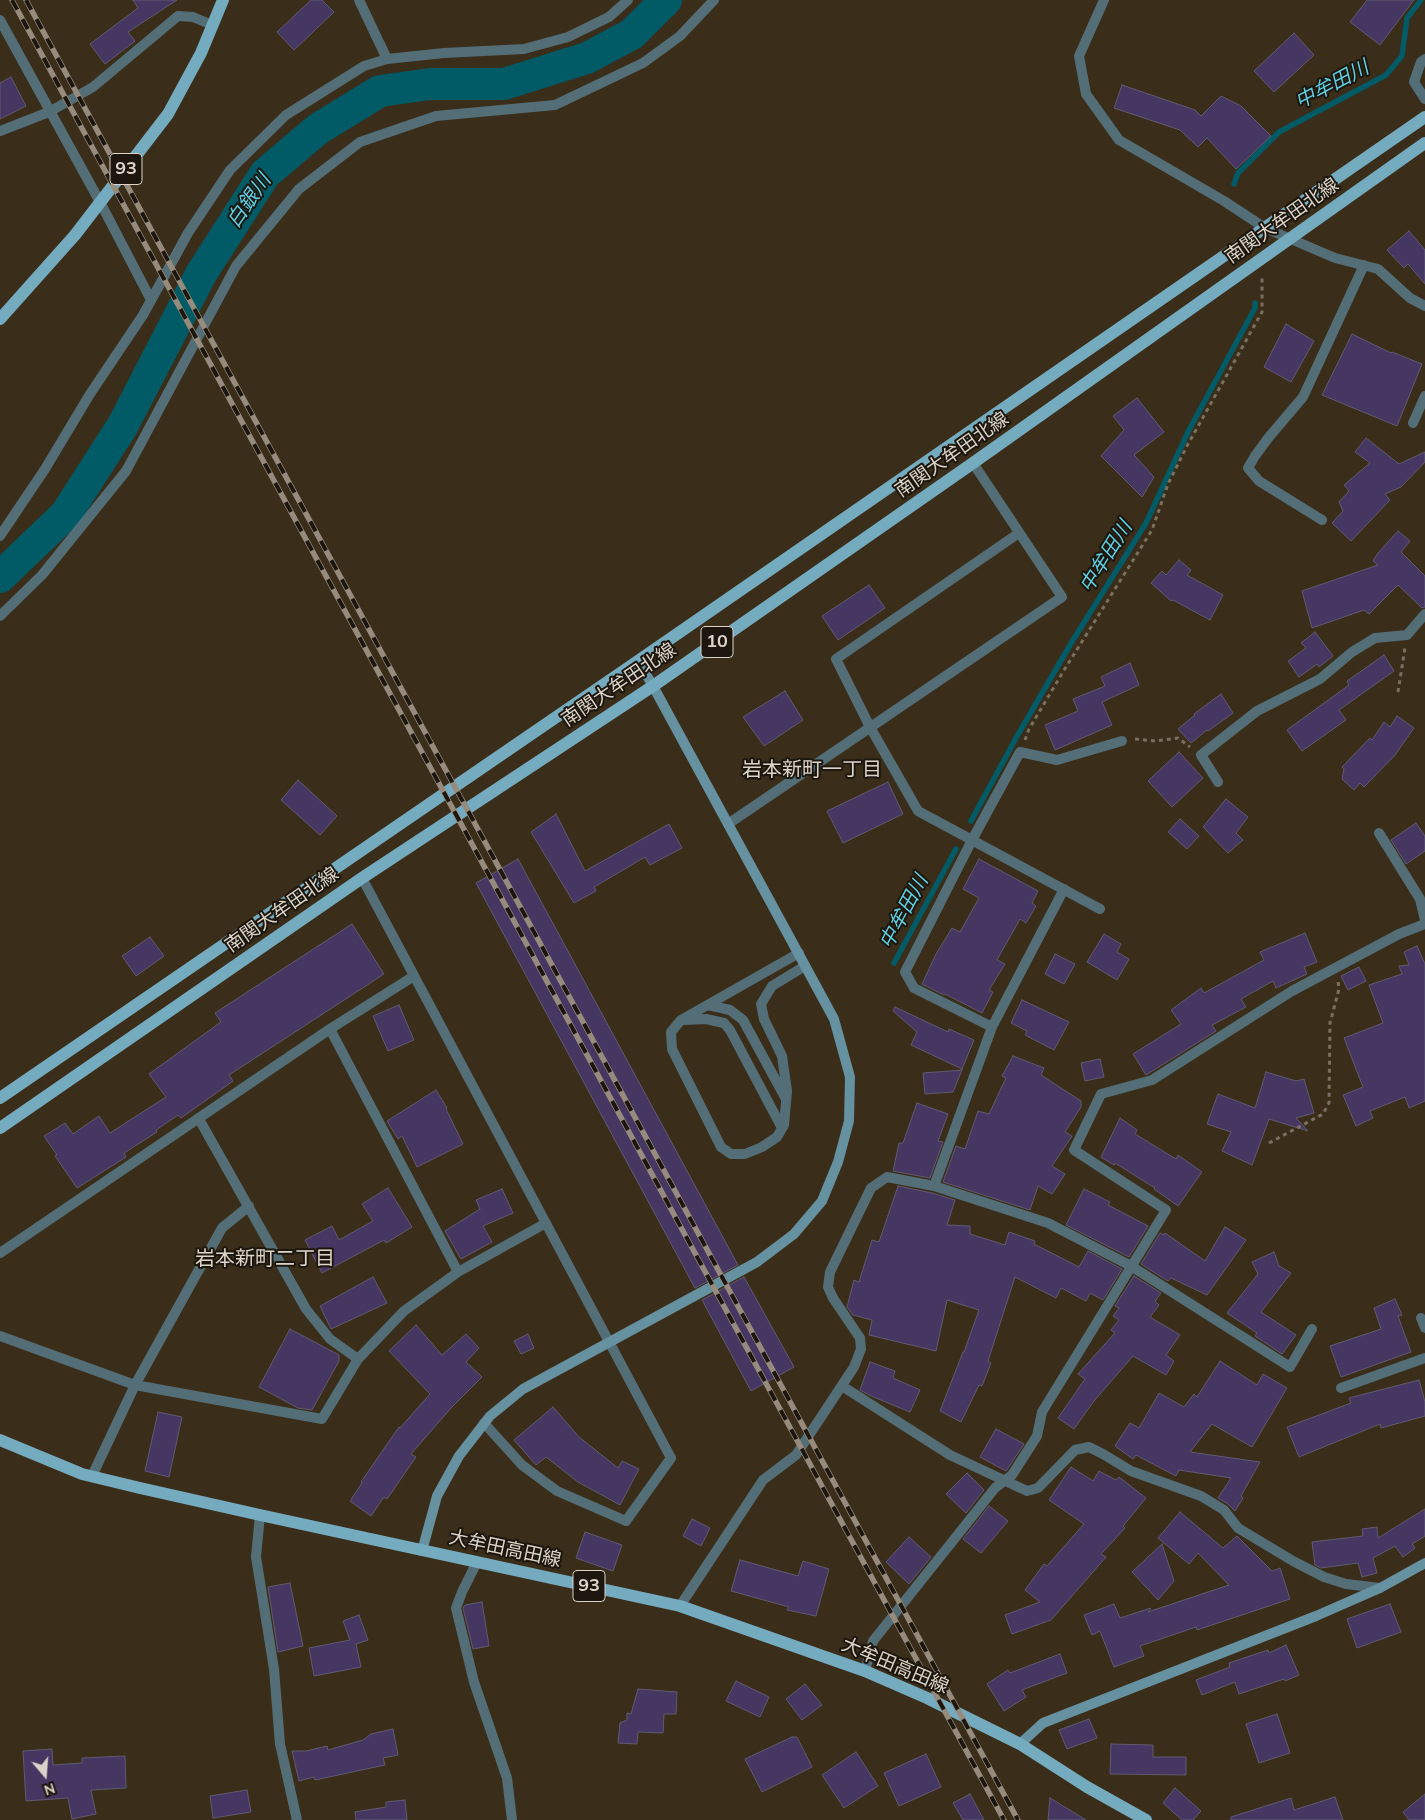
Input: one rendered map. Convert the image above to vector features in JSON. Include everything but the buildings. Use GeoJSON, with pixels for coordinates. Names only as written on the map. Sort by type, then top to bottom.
{"type":"FeatureCollection","features":[{"type":"Feature","properties":{"kind":"main road","name":"93"},"geometry":{"type":"LineString","coordinates":[[0,319],[75,235],[168,114],[201,52],[224,0]]}},
{"type":"Feature","properties":{"kind":"main road","name":"南関大牟田北線"},"geometry":{"type":"LineString","coordinates":[[0,1098],[638,662],[1425,117]]}},
{"type":"Feature","properties":{"kind":"main road","name":"南関大牟田北線"},"geometry":{"type":"LineString","coordinates":[[0,1128],[362,878],[653,686],[973,463],[1425,143]]}},
{"type":"Feature","properties":{"kind":"main road","name":"大牟田高田線"},"geometry":{"type":"LineString","coordinates":[[0,1440],[92,1476],[422,1551],[680,1606],[865,1672],[927,1698],[1020,1744],[1087,1787],[1146,1820]]}},
{"type":"Feature","properties":{"kind":"street"},"geometry":{"type":"LineString","coordinates":[[360,0],[387,59]]}},
{"type":"Feature","properties":{"kind":"street"},"geometry":{"type":"LineString","coordinates":[[0,536],[45,470],[90,394],[151,300],[188,234],[230,170],[286,115],[364,66],[387,59],[444,53],[524,49],[568,37],[609,17],[628,0]]}},
{"type":"Feature","properties":{"kind":"street"},"geometry":{"type":"LineString","coordinates":[[0,616],[42,575],[126,471],[236,266],[299,189],[360,142],[436,116],[555,105],[643,64],[680,36],[714,0]]}},
{"type":"Feature","properties":{"kind":"street"},"geometry":{"type":"LineString","coordinates":[[1104,0],[1079,56],[1086,94],[1104,122],[1119,140],[1265,228],[1335,258],[1378,269],[1410,298],[1425,306]]}},
{"type":"Feature","properties":{"kind":"street"},"geometry":{"type":"LineString","coordinates":[[0,131],[49,112],[93,86],[178,16],[193,17],[212,25]]}},
{"type":"Feature","properties":{"kind":"street"},"geometry":{"type":"LineString","coordinates":[[0,20],[100,202],[151,300]]}},
{"type":"Feature","properties":{"kind":"street"},"geometry":{"type":"LineString","coordinates":[[1425,59],[1421,62],[1414,82],[1425,99]]}},
{"type":"Feature","properties":{"kind":"street"},"geometry":{"type":"LineString","coordinates":[[1322,520],[1259,481],[1248,468],[1269,437],[1303,398],[1364,265]]}},
{"type":"Feature","properties":{"kind":"street"},"geometry":{"type":"LineString","coordinates":[[1413,424],[1425,396]]}},
{"type":"Feature","properties":{"kind":"street"},"geometry":{"type":"LineString","coordinates":[[728,824],[1062,597],[973,463]]}},
{"type":"Feature","properties":{"kind":"street"},"geometry":{"type":"LineString","coordinates":[[1019,533],[836,659],[870,727],[918,811],[1100,909]]}},
{"type":"Feature","properties":{"kind":"street"},"geometry":{"type":"LineString","coordinates":[[1218,782],[1201,755],[1257,711],[1320,679],[1352,652],[1375,638],[1407,635],[1425,614]]}},
{"type":"Feature","properties":{"kind":"street"},"geometry":{"type":"LineString","coordinates":[[422,1551],[437,1496],[459,1456],[490,1416],[523,1389],[757,1262],[794,1234],[822,1201],[838,1162],[849,1121],[850,1077],[834,1019],[653,686],[638,662]]}},
{"type":"Feature","properties":{"kind":"street"},"geometry":{"type":"LineString","coordinates":[[992,1027],[914,988],[905,972],[972,840],[1020,752],[1057,760],[1122,740]]}},
{"type":"Feature","properties":{"kind":"street"},"geometry":{"type":"LineString","coordinates":[[1379,833],[1420,899],[1425,920]]}},
{"type":"Feature","properties":{"kind":"street"},"geometry":{"type":"LineString","coordinates":[[362,878],[671,1458],[626,1522],[556,1491],[522,1465],[484,1424]]}},
{"type":"Feature","properties":{"kind":"street"},"geometry":{"type":"LineString","coordinates":[[934,1186],[992,1027],[1064,889]]}},
{"type":"Feature","properties":{"kind":"street"},"geometry":{"type":"LineString","coordinates":[[865,1672],[873,1641],[995,1488],[1012,1475],[1037,1436],[1042,1412],[1166,1210],[1074,1150],[1101,1094],[1152,1080],[1292,991],[1399,934],[1425,924]]}},
{"type":"Feature","properties":{"kind":"street"},"geometry":{"type":"LineString","coordinates":[[799,953],[681,1020],[671,1032],[672,1049],[721,1147],[731,1154],[745,1154],[762,1147],[777,1137],[784,1125],[787,1091],[782,1056],[764,1019],[760,1004],[772,986],[806,966]]}},
{"type":"Feature","properties":{"kind":"street"},"geometry":{"type":"LineString","coordinates":[[0,1253],[330,1029],[414,976]]}},
{"type":"Feature","properties":{"kind":"street"},"geometry":{"type":"LineString","coordinates":[[708,1005],[730,1010],[743,1020],[786,1099]]}},
{"type":"Feature","properties":{"kind":"street"},"geometry":{"type":"LineString","coordinates":[[681,1020],[706,1019],[724,1023],[730,1030],[782,1128]]}},
{"type":"Feature","properties":{"kind":"street"},"geometry":{"type":"LineString","coordinates":[[330,1029],[458,1272]]}},
{"type":"Feature","properties":{"kind":"street"},"geometry":{"type":"LineString","coordinates":[[199,1119],[306,1310],[330,1339],[358,1360]]}},
{"type":"Feature","properties":{"kind":"street"},"geometry":{"type":"LineString","coordinates":[[680,1606],[763,1480],[796,1455],[854,1367],[860,1348],[860,1338],[828,1287],[830,1272],[871,1188],[887,1177],[934,1186],[1048,1223],[1131,1266],[1290,1367],[1312,1329]]}},
{"type":"Feature","properties":{"kind":"street"},"geometry":{"type":"LineString","coordinates":[[92,1476],[135,1385],[222,1228],[249,1206]]}},
{"type":"Feature","properties":{"kind":"street"},"geometry":{"type":"LineString","coordinates":[[0,1336],[135,1385],[322,1419],[358,1360],[404,1311],[458,1272],[546,1223]]}},
{"type":"Feature","properties":{"kind":"street"},"geometry":{"type":"LineString","coordinates":[[1421,1318],[1425,1328]]}},
{"type":"Feature","properties":{"kind":"street"},"geometry":{"type":"LineString","coordinates":[[1341,1388],[1425,1358]]}},
{"type":"Feature","properties":{"kind":"street"},"geometry":{"type":"LineString","coordinates":[[842,1386],[950,1454],[1027,1491],[1038,1488],[1075,1450],[1089,1447],[1130,1471],[1201,1496],[1224,1510],[1238,1528],[1324,1577],[1346,1584],[1380,1588]]}},
{"type":"Feature","properties":{"kind":"street"},"geometry":{"type":"LineString","coordinates":[[260,1515],[256,1557],[274,1669],[280,1744],[297,1820]]}},
{"type":"Feature","properties":{"kind":"street"},"geometry":{"type":"LineString","coordinates":[[477,1562],[456,1608],[474,1682],[507,1778],[512,1820]]}},
{"type":"Feature","properties":{"kind":"street"},"geometry":{"type":"LineString","coordinates":[[1020,1744],[1043,1723],[1212,1658],[1380,1588],[1425,1563]]}},
{"type":"Feature","properties":{"kind":"path"},"geometry":{"type":"LineString","coordinates":[[1020,752],[1034,721],[1152,530],[1168,484],[1187,446],[1262,312],[1262,258]]}},
{"type":"Feature","properties":{"kind":"path"},"geometry":{"type":"LineString","coordinates":[[1398,692],[1407,635]]}},
{"type":"Feature","properties":{"kind":"path"},"geometry":{"type":"LineString","coordinates":[[1122,740],[1137,738],[1156,741],[1178,738],[1201,755]]}},
{"type":"Feature","properties":{"kind":"path"},"geometry":{"type":"LineString","coordinates":[[1269,1143],[1323,1114],[1329,1103],[1330,1023],[1339,989],[1336,968]]}},
{"type":"Feature","properties":{"kind":"waterway","name":"白銀川"},"geometry":{"type":"LineString","coordinates":[[0,577],[66,514],[123,425],[201,274],[265,174],[318,129],[380,91],[430,84],[504,84],[587,58],[632,34],[666,0]]}},
{"type":"Feature","properties":{"kind":"waterway","name":"中牟田川"},"geometry":{"type":"LineString","coordinates":[[1234,184],[1238,173],[1279,132],[1386,75],[1402,56],[1407,18],[1421,0]]}},
{"type":"Feature","properties":{"kind":"waterway","name":"中牟田川"},"geometry":{"type":"LineString","coordinates":[[971,821],[1070,645],[1146,523],[1189,430],[1255,308],[1255,303]]}},
{"type":"Feature","properties":{"kind":"waterway","name":"中牟田川"},"geometry":{"type":"LineString","coordinates":[[894,963],[956,849]]}},
{"type":"Feature","properties":{"kind":"railway"},"geometry":{"type":"LineString","coordinates":[[12,0],[1004,1820]]}},
{"type":"Feature","properties":{"kind":"railway"},"geometry":{"type":"LineString","coordinates":[[26,0],[1018,1820]]}},
{"type":"Feature","properties":{"kind":"district","name":"岩本新町一丁目"},"geometry":{"type":"Point","coordinates":[812,770]}},
{"type":"Feature","properties":{"kind":"district","name":"岩本新町二丁目"},"geometry":{"type":"Point","coordinates":[265,1259]}}]}
